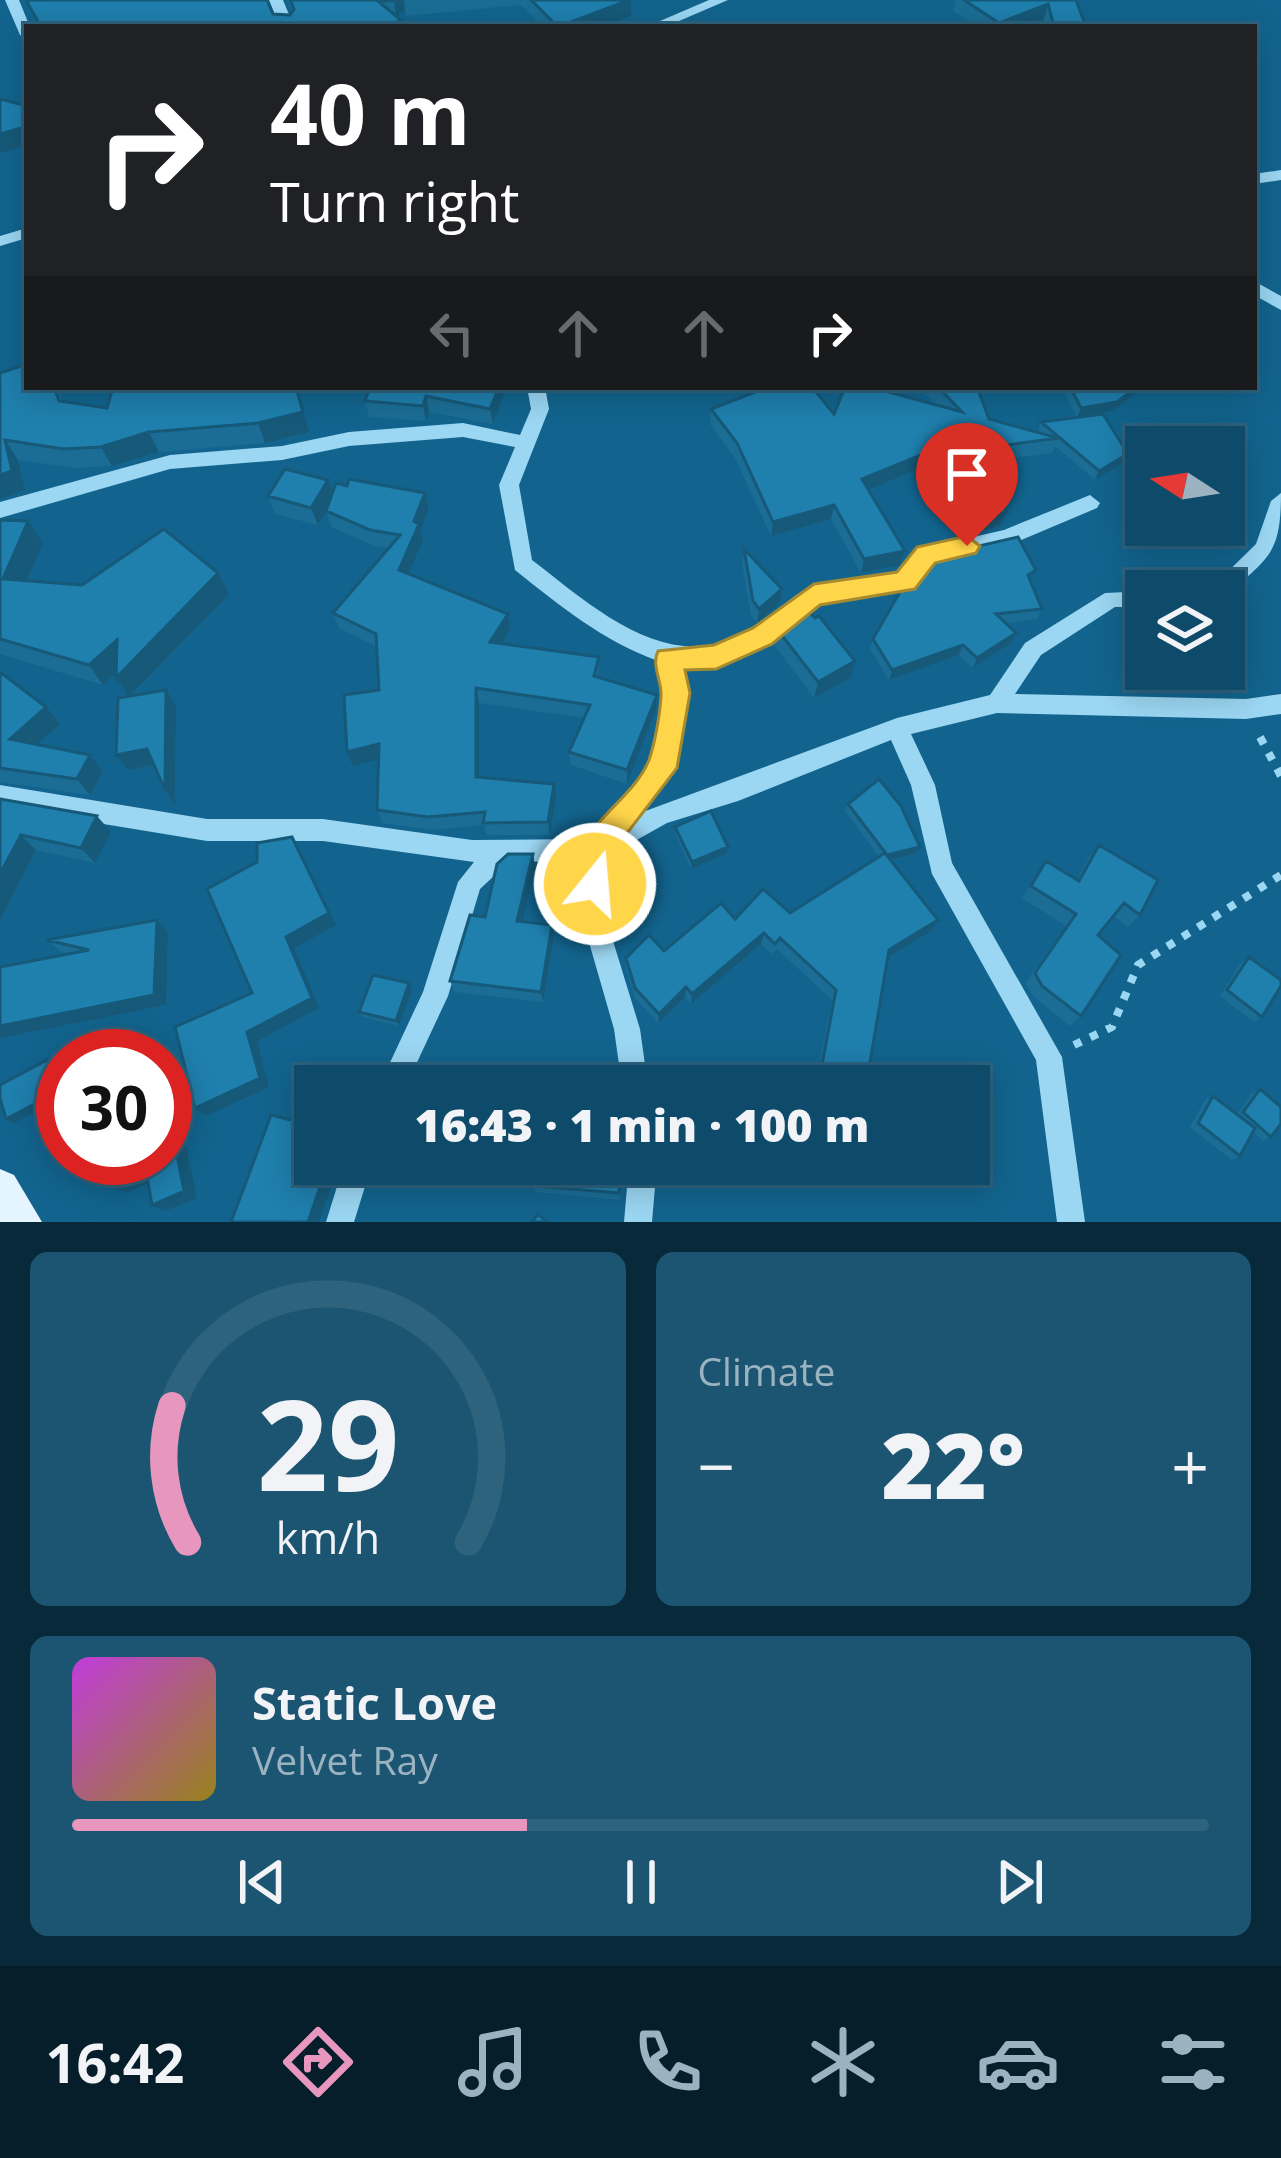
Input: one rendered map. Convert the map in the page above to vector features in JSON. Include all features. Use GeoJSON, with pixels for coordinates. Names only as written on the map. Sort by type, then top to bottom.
{"type":"FeatureCollection","features":[{"type":"Feature","properties":{"kind":"main road"},"geometry":{"type":"LineString","coordinates":[[0,1190],[22,1222]]}},
{"type":"Feature","properties":{"kind":"street"},"geometry":{"type":"LineString","coordinates":[[12,0],[24,28]]}},
{"type":"Feature","properties":{"kind":"street"},"geometry":{"type":"LineString","coordinates":[[660,24],[721,0]]}},
{"type":"Feature","properties":{"kind":"street"},"geometry":{"type":"LineString","coordinates":[[537,390],[540,409],[509,484],[522,564],[607,627],[668,659],[716,657],[763,636],[814,595],[905,581],[927,555],[1007,537],[1090,503]]}},
{"type":"Feature","properties":{"kind":"street"},"geometry":{"type":"LineString","coordinates":[[0,510],[170,462],[282,453],[349,439],[463,430],[528,443]]}},
{"type":"Feature","properties":{"kind":"street"},"geometry":{"type":"LineString","coordinates":[[1241,570],[1265,548],[1281,501]]}},
{"type":"Feature","properties":{"kind":"street"},"geometry":{"type":"LineString","coordinates":[[997,703],[1033,649],[1112,599],[1125,599]]}},
{"type":"Feature","properties":{"kind":"street"},"geometry":{"type":"LineString","coordinates":[[632,1065],[627,1029],[594,918],[596,850],[662,768],[676,693],[668,659]]}},
{"type":"Feature","properties":{"kind":"street"},"geometry":{"type":"LineString","coordinates":[[0,796],[207,830],[323,830],[504,851],[596,850],[661,814],[738,790],[897,728],[997,703],[1246,709],[1281,704]]}},
{"type":"Feature","properties":{"kind":"street"},"geometry":{"type":"LineString","coordinates":[[897,728],[923,785],[941,866],[1048,1057],[1071,1222]]}},
{"type":"Feature","properties":{"kind":"street"},"geometry":{"type":"LineString","coordinates":[[402,1065],[435,995],[470,883],[504,851]]}},
{"type":"Feature","properties":{"kind":"street"},"geometry":{"type":"LineString","coordinates":[[340,1222],[351,1185]]}},
{"type":"Feature","properties":{"kind":"street"},"geometry":{"type":"LineString","coordinates":[[638,1222],[642,1185]]}},
{"type":"Feature","properties":{"kind":"path"},"geometry":{"type":"LineString","coordinates":[[1246,709],[1281,776]]}},
{"type":"Feature","properties":{"kind":"path"},"geometry":{"type":"LineString","coordinates":[[1048,1057],[1112,1027],[1138,964],[1230,911],[1281,875]]}},
{"type":"Feature","properties":{"kind":"building"},"geometry":{"type":"Polygon","coordinates":[[[26,0],[267,0],[273,14],[290,15],[294,9],[290,0],[394,0],[379,2],[401,20],[392,24],[39,24],[26,0]]]}},
{"type":"Feature","properties":{"kind":"building"},"geometry":{"type":"Polygon","coordinates":[[[531,0],[629,0],[566,24],[555,24],[531,0]]]}},
{"type":"Feature","properties":{"kind":"building"},"geometry":{"type":"Polygon","coordinates":[[[964,0],[1076,0],[1085,24],[1053,24],[1048,4],[999,23],[964,0]]]}},
{"type":"Feature","properties":{"kind":"building"},"geometry":{"type":"Polygon","coordinates":[[[0,99],[24,105],[24,136],[21,128],[0,134],[0,99]]]}},
{"type":"Feature","properties":{"kind":"building"},"geometry":{"type":"Polygon","coordinates":[[[24,365],[24,390],[55,390],[59,401],[107,408],[112,390],[297,390],[303,412],[258,423],[149,432],[101,447],[64,449],[5,440],[12,471],[0,475],[0,373],[24,365]]]}},
{"type":"Feature","properties":{"kind":"building"},"geometry":{"type":"Polygon","coordinates":[[[369,390],[498,390],[490,409],[426,396],[423,406],[365,401],[369,390]]]}},
{"type":"Feature","properties":{"kind":"building"},"geometry":{"type":"Polygon","coordinates":[[[814,390],[834,414],[844,390],[881,390],[962,412],[941,390],[978,390],[989,419],[1058,438],[999,446],[1001,450],[997,446],[972,449],[1007,512],[968,520],[939,459],[924,462],[921,455],[862,479],[905,551],[864,559],[834,505],[773,522],[737,443],[711,409],[758,391],[814,390]]]}},
{"type":"Feature","properties":{"kind":"building"},"geometry":{"type":"Polygon","coordinates":[[[1072,390],[1133,390],[1117,402],[1081,408],[1072,390]]]}},
{"type":"Feature","properties":{"kind":"building"},"geometry":{"type":"Polygon","coordinates":[[[1103,414],[1125,456],[1099,471],[1041,422],[1103,414]]]}},
{"type":"Feature","properties":{"kind":"building"},"geometry":{"type":"Polygon","coordinates":[[[285,469],[328,480],[311,508],[268,496],[285,469]]]}},
{"type":"Feature","properties":{"kind":"building"},"geometry":{"type":"Polygon","coordinates":[[[349,479],[425,493],[414,521],[419,524],[399,570],[508,614],[490,642],[599,657],[594,676],[657,695],[627,770],[569,752],[590,705],[476,688],[476,777],[554,784],[548,822],[483,823],[485,812],[428,817],[377,810],[379,744],[347,752],[344,695],[379,690],[376,634],[333,613],[400,535],[370,530],[326,511],[336,483],[347,486],[349,479]]]}},
{"type":"Feature","properties":{"kind":"building"},"geometry":{"type":"Polygon","coordinates":[[[0,520],[28,521],[3,579],[82,585],[164,529],[218,573],[116,678],[117,640],[89,665],[0,639],[0,520]]]}},
{"type":"Feature","properties":{"kind":"building"},"geometry":{"type":"Polygon","coordinates":[[[1018,537],[1036,570],[1028,575],[1042,609],[996,614],[1016,633],[977,658],[963,645],[892,670],[873,639],[905,583],[919,579],[939,555],[1018,537]]]}},
{"type":"Feature","properties":{"kind":"building"},"geometry":{"type":"Polygon","coordinates":[[[744,549],[782,589],[759,609],[753,601],[744,549]]]}},
{"type":"Feature","properties":{"kind":"building"},"geometry":{"type":"Polygon","coordinates":[[[804,607],[815,618],[819,616],[855,661],[818,682],[777,629],[804,607]]]}},
{"type":"Feature","properties":{"kind":"building"},"geometry":{"type":"Polygon","coordinates":[[[0,672],[46,707],[10,739],[90,755],[77,779],[0,768],[0,672]]]}},
{"type":"Feature","properties":{"kind":"building"},"geometry":{"type":"Polygon","coordinates":[[[166,690],[165,790],[147,749],[116,755],[118,698],[166,690]]]}},
{"type":"Feature","properties":{"kind":"building"},"geometry":{"type":"Polygon","coordinates":[[[879,779],[901,806],[920,847],[887,855],[848,804],[879,779]]]}},
{"type":"Feature","properties":{"kind":"building"},"geometry":{"type":"Polygon","coordinates":[[[0,799],[97,816],[81,848],[21,835],[0,874],[0,799]]]}},
{"type":"Feature","properties":{"kind":"building"},"geometry":{"type":"Polygon","coordinates":[[[711,811],[728,847],[692,862],[675,827],[711,811]]]}},
{"type":"Feature","properties":{"kind":"building"},"geometry":{"type":"Polygon","coordinates":[[[292,837],[329,913],[286,937],[312,998],[247,1032],[260,1078],[195,1108],[192,1029],[175,1027],[252,993],[207,889],[257,862],[257,843],[292,837]]]}},
{"type":"Feature","properties":{"kind":"building"},"geometry":{"type":"Polygon","coordinates":[[[1099,845],[1158,880],[1140,915],[1124,903],[1098,935],[1121,955],[1081,1016],[1042,986],[1035,973],[1076,914],[1031,886],[1046,861],[1079,881],[1099,845]]]}},
{"type":"Feature","properties":{"kind":"building"},"geometry":{"type":"Polygon","coordinates":[[[885,853],[938,920],[889,950],[870,1065],[822,1065],[836,990],[780,938],[775,944],[764,933],[692,994],[686,987],[659,1014],[635,988],[626,958],[649,935],[664,951],[721,903],[735,919],[763,889],[790,913],[885,853]]]}},
{"type":"Feature","properties":{"kind":"building"},"geometry":{"type":"Polygon","coordinates":[[[508,854],[533,854],[517,921],[552,925],[541,992],[450,981],[470,915],[485,917],[497,864],[508,854]]]}},
{"type":"Feature","properties":{"kind":"building"},"geometry":{"type":"Polygon","coordinates":[[[157,920],[154,995],[0,1026],[0,967],[89,950],[47,940],[157,920]]]}},
{"type":"Feature","properties":{"kind":"building"},"geometry":{"type":"Polygon","coordinates":[[[1249,957],[1281,980],[1262,1017],[1227,990],[1249,957]]]}},
{"type":"Feature","properties":{"kind":"building"},"geometry":{"type":"Polygon","coordinates":[[[373,975],[409,983],[396,1021],[359,1012],[373,975]]]}},
{"type":"Feature","properties":{"kind":"building"},"geometry":{"type":"Polygon","coordinates":[[[36,1066],[36,1103],[6,1119],[0,1085],[36,1066]]]}},
{"type":"Feature","properties":{"kind":"building"},"geometry":{"type":"Polygon","coordinates":[[[1260,1089],[1281,1107],[1281,1124],[1271,1137],[1243,1112],[1260,1089]]]}},
{"type":"Feature","properties":{"kind":"building"},"geometry":{"type":"Polygon","coordinates":[[[1213,1096],[1255,1128],[1240,1156],[1198,1123],[1213,1096]]]}},
{"type":"Feature","properties":{"kind":"building"},"geometry":{"type":"Polygon","coordinates":[[[271,1115],[294,1121],[294,1185],[321,1185],[308,1222],[231,1222],[271,1115]]]}},
{"type":"Feature","properties":{"kind":"building"},"geometry":{"type":"Polygon","coordinates":[[[148,1185],[183,1185],[184,1191],[152,1205],[148,1185]]]}},
{"type":"Feature","properties":{"kind":"building"},"geometry":{"type":"Polygon","coordinates":[[[533,1185],[620,1185],[619,1193],[533,1185]]]}},
{"type":"Feature","properties":{"kind":"route"},"geometry":{"type":"LineString","coordinates":[[595,884],[596,850],[662,768],[676,693],[668,659],[716,657],[763,636],[814,595],[905,581],[927,555],[967,546]]}}]}
